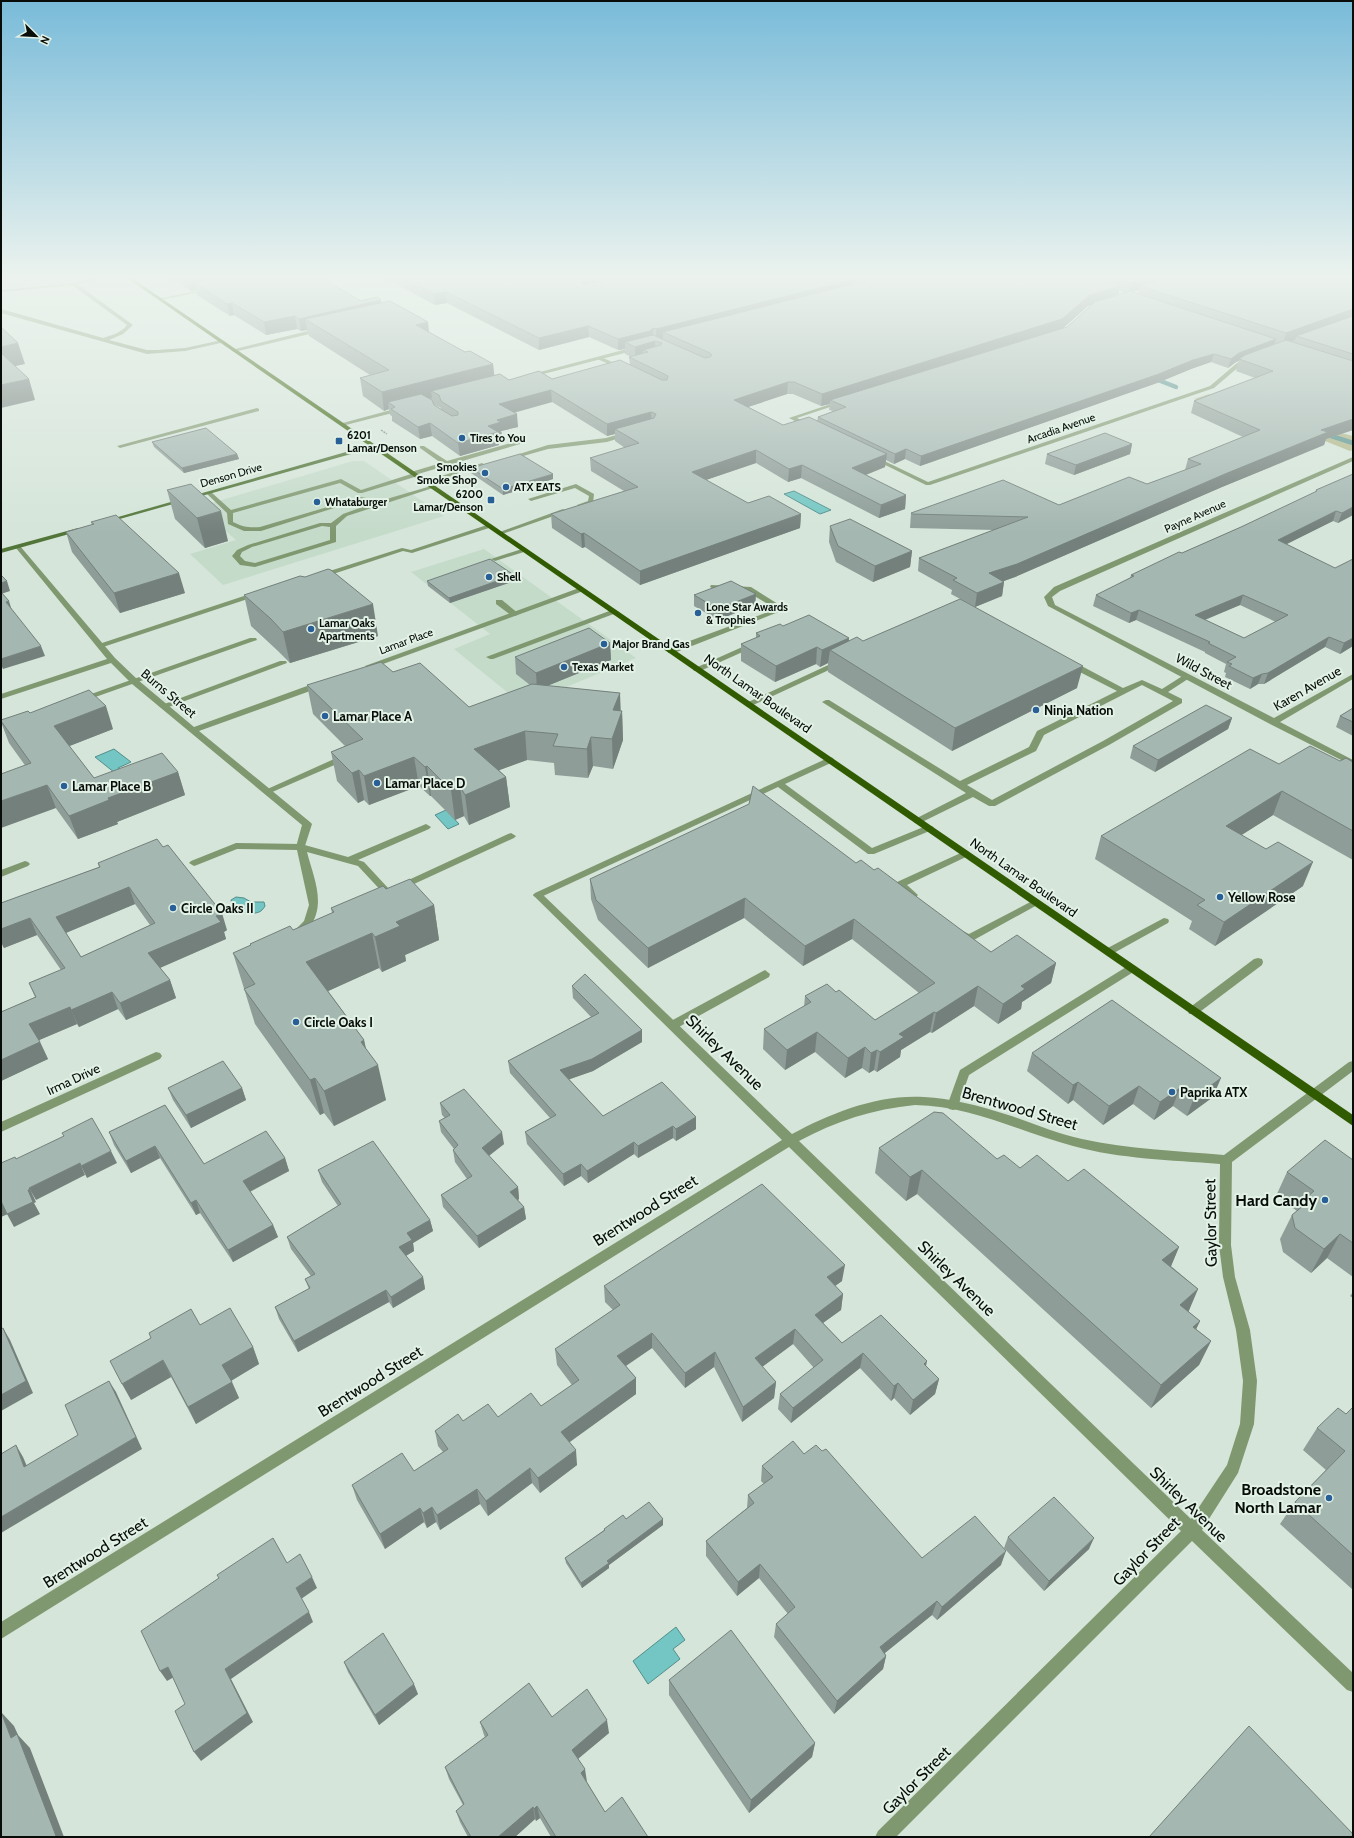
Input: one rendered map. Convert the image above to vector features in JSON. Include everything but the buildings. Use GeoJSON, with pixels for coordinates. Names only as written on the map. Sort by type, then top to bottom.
{"type":"FeatureCollection","features":[{"type":"Feature","properties":{"kind":"main road","name":"North Lamar Boulevard"},"geometry":{"type":"LineString","coordinates":[[251,362],[1353,1121]]}},
{"type":"Feature","properties":{"kind":"street"},"geometry":{"type":"LineString","coordinates":[[522,377],[584,362]]}},
{"type":"Feature","properties":{"kind":"street"},"geometry":{"type":"LineString","coordinates":[[608,362],[628,371]]}},
{"type":"Feature","properties":{"kind":"street","name":"Arcadia Avenue"},"geometry":{"type":"LineString","coordinates":[[871,456],[928,484],[1212,387],[1239,364],[1245,362]]}},
{"type":"Feature","properties":{"kind":"street"},"geometry":{"type":"LineString","coordinates":[[610,368],[625,364]]}},
{"type":"Feature","properties":{"kind":"street"},"geometry":{"type":"LineString","coordinates":[[814,428],[792,418],[846,401]]}},
{"type":"Feature","properties":{"kind":"street"},"geometry":{"type":"LineString","coordinates":[[342,424],[409,407]]}},
{"type":"Feature","properties":{"kind":"street"},"geometry":{"type":"LineString","coordinates":[[120,446],[257,410]]}},
{"type":"Feature","properties":{"kind":"street"},"geometry":{"type":"LineString","coordinates":[[502,460],[548,447],[607,440],[637,432]]}},
{"type":"Feature","properties":{"kind":"street"},"geometry":{"type":"LineString","coordinates":[[209,493],[230,512],[230,523],[244,530],[261,529],[361,495],[415,474],[518,443]]}},
{"type":"Feature","properties":{"kind":"street","name":"Denson Drive"},"geometry":{"type":"LineString","coordinates":[[100,523],[374,446]]}},
{"type":"Feature","properties":{"kind":"street"},"geometry":{"type":"LineString","coordinates":[[422,447],[446,464]]}},
{"type":"Feature","properties":{"kind":"street","name":"Payne Avenue"},"geometry":{"type":"LineString","coordinates":[[1048,597],[1057,589],[1353,459]]}},
{"type":"Feature","properties":{"kind":"street"},"geometry":{"type":"LineString","coordinates":[[334,525],[334,541],[255,565],[243,563],[236,556],[239,551],[250,546],[322,524],[334,525],[345,515],[487,464]]}},
{"type":"Feature","properties":{"kind":"street"},"geometry":{"type":"LineString","coordinates":[[230,512],[341,481],[361,495],[372,506]]}},
{"type":"Feature","properties":{"kind":"street"},"geometry":{"type":"LineString","coordinates":[[500,533],[591,502],[592,495],[576,486],[531,499]]}},
{"type":"Feature","properties":{"kind":"street"},"geometry":{"type":"LineString","coordinates":[[313,578],[404,549],[410,552],[490,526]]}},
{"type":"Feature","properties":{"kind":"street"},"geometry":{"type":"LineString","coordinates":[[1,551],[85,528]]}},
{"type":"Feature","properties":{"kind":"street","name":"Burns Street"},"geometry":{"type":"LineString","coordinates":[[18,547],[112,660],[163,706],[307,824],[300,847]]}},
{"type":"Feature","properties":{"kind":"street"},"geometry":{"type":"LineString","coordinates":[[495,559],[525,550]]}},
{"type":"Feature","properties":{"kind":"street"},"geometry":{"type":"LineString","coordinates":[[671,651],[782,609],[748,589],[714,587]]}},
{"type":"Feature","properties":{"kind":"street","name":"Lamar Place"},"geometry":{"type":"LineString","coordinates":[[364,668],[582,590]]}},
{"type":"Feature","properties":{"kind":"street"},"geometry":{"type":"LineString","coordinates":[[100,645],[267,592]]}},
{"type":"Feature","properties":{"kind":"street","name":"Wild Street"},"geometry":{"type":"LineString","coordinates":[[1048,597],[1052,606],[1353,763]]}},
{"type":"Feature","properties":{"kind":"street"},"geometry":{"type":"LineString","coordinates":[[500,602],[515,614]]}},
{"type":"Feature","properties":{"kind":"street"},"geometry":{"type":"LineString","coordinates":[[490,657],[615,612]]}},
{"type":"Feature","properties":{"kind":"street"},"geometry":{"type":"LineString","coordinates":[[70,703],[135,682],[253,640]]}},
{"type":"Feature","properties":{"kind":"street"},"geometry":{"type":"LineString","coordinates":[[697,669],[759,643]]}},
{"type":"Feature","properties":{"kind":"street"},"geometry":{"type":"LineString","coordinates":[[1060,658],[1122,691]]}},
{"type":"Feature","properties":{"kind":"street"},"geometry":{"type":"LineString","coordinates":[[1,697],[112,660]]}},
{"type":"Feature","properties":{"kind":"street"},"geometry":{"type":"LineString","coordinates":[[748,704],[846,660]]}},
{"type":"Feature","properties":{"kind":"street"},"geometry":{"type":"LineString","coordinates":[[163,706],[282,663]]}},
{"type":"Feature","properties":{"kind":"street","name":"Karen Avenue"},"geometry":{"type":"LineString","coordinates":[[1273,722],[1353,676]]}},
{"type":"Feature","properties":{"kind":"street"},"geometry":{"type":"LineString","coordinates":[[1162,692],[1186,677]]}},
{"type":"Feature","properties":{"kind":"street"},"geometry":{"type":"LineString","coordinates":[[193,730],[327,682]]}},
{"type":"Feature","properties":{"kind":"street"},"geometry":{"type":"LineString","coordinates":[[826,702],[960,785],[973,793],[992,804],[1106,743],[1179,701],[1142,682],[1040,732],[1033,749],[960,785]]}},
{"type":"Feature","properties":{"kind":"street"},"geometry":{"type":"LineString","coordinates":[[267,791],[343,758]]}},
{"type":"Feature","properties":{"kind":"street"},"geometry":{"type":"LineString","coordinates":[[830,760],[779,784],[871,852],[928,828]]}},
{"type":"Feature","properties":{"kind":"street","name":"Shirley Avenue"},"geometry":{"type":"LineString","coordinates":[[779,784],[538,895],[1192,1531],[1353,1684]]}},
{"type":"Feature","properties":{"kind":"street"},"geometry":{"type":"LineString","coordinates":[[918,821],[973,793]]}},
{"type":"Feature","properties":{"kind":"street"},"geometry":{"type":"LineString","coordinates":[[348,860],[426,827]]}},
{"type":"Feature","properties":{"kind":"street"},"geometry":{"type":"LineString","coordinates":[[194,863],[236,846],[300,847],[361,864],[388,893],[511,836]]}},
{"type":"Feature","properties":{"kind":"street"},"geometry":{"type":"LineString","coordinates":[[288,937],[302,931],[312,915],[314,904],[300,847]]}},
{"type":"Feature","properties":{"kind":"street"},"geometry":{"type":"LineString","coordinates":[[918,899],[900,884],[965,854]]}},
{"type":"Feature","properties":{"kind":"street"},"geometry":{"type":"LineString","coordinates":[[1,874],[25,864]]}},
{"type":"Feature","properties":{"kind":"street"},"geometry":{"type":"LineString","coordinates":[[956,929],[968,939],[1036,902]]}},
{"type":"Feature","properties":{"kind":"street"},"geometry":{"type":"LineString","coordinates":[[1108,952],[1164,921]]}},
{"type":"Feature","properties":{"kind":"street"},"geometry":{"type":"LineString","coordinates":[[1193,1011],[1258,962]]}},
{"type":"Feature","properties":{"kind":"street"},"geometry":{"type":"LineString","coordinates":[[953,1106],[964,1073],[1131,968]]}},
{"type":"Feature","properties":{"kind":"street"},"geometry":{"type":"LineString","coordinates":[[673,1025],[765,974]]}},
{"type":"Feature","properties":{"kind":"street","name":"Irma Drive"},"geometry":{"type":"LineString","coordinates":[[1,1127],[156,1056]]}},
{"type":"Feature","properties":{"kind":"street"},"geometry":{"type":"LineString","coordinates":[[1226,1160],[1353,1065]]}},
{"type":"Feature","properties":{"kind":"street","name":"Brentwood Street"},"geometry":{"type":"LineString","coordinates":[[1,1631],[791,1140],[818,1125],[848,1113],[882,1105],[916,1101],[953,1106],[1005,1118],[1081,1144],[1137,1152],[1226,1160]]}},
{"type":"Feature","properties":{"kind":"street","name":"Gaylor Street"},"geometry":{"type":"LineString","coordinates":[[884,1837],[1192,1531],[1233,1468],[1247,1424],[1249,1374],[1243,1330],[1229,1277],[1225,1245],[1226,1160]]}},
{"type":"Feature","properties":{"kind":"shaded area"},"geometry":{"type":"Polygon","coordinates":[[[353,461],[364,461],[444,516],[223,585],[190,554],[236,540],[198,507],[353,461]]]}},
{"type":"Feature","properties":{"kind":"shaded area"},"geometry":{"type":"Polygon","coordinates":[[[484,549],[636,658],[523,705],[454,649],[490,634],[411,572],[484,549]]]}},
{"type":"Feature","properties":{"kind":"green space"},"geometry":{"type":"Polygon","coordinates":[[[1209,394],[1269,415],[1353,436],[1353,450],[1350,451],[1310,435],[1252,419],[1194,399],[1209,394]]]}},
{"type":"Feature","properties":{"kind":"water"},"geometry":{"type":"Polygon","coordinates":[[[794,491],[831,510],[820,514],[784,494],[794,491]]]}},
{"type":"Feature","properties":{"kind":"water"},"geometry":{"type":"Polygon","coordinates":[[[114,749],[131,762],[118,768],[131,778],[125,781],[95,757],[114,749]]]}},
{"type":"Feature","properties":{"kind":"water"},"geometry":{"type":"Polygon","coordinates":[[[446,810],[459,824],[448,829],[435,815],[446,810]]]}},
{"type":"Feature","properties":{"kind":"water"},"geometry":{"type":"Polygon","coordinates":[[[236,897],[244,898],[251,902],[264,902],[265,906],[257,913],[243,912],[238,910],[232,904],[231,900],[236,897]]]}},
{"type":"Feature","properties":{"kind":"water"},"geometry":{"type":"Polygon","coordinates":[[[676,1627],[685,1640],[673,1649],[680,1659],[648,1684],[633,1661],[676,1627]]]}},
{"type":"Feature","properties":{"kind":"waterway"},"geometry":{"type":"LineString","coordinates":[[1153,378],[1176,387]]}},
{"type":"Feature","properties":{"kind":"waterway"},"geometry":{"type":"LineString","coordinates":[[1325,434],[1353,443]]}},
{"type":"Feature","properties":{"kind":"place","name":"Tires to You"},"geometry":{"type":"Point","coordinates":[462,438]}},
{"type":"Feature","properties":{"kind":"place","name":"6201 Lamar/Denson"},"geometry":{"type":"Point","coordinates":[339,441]}},
{"type":"Feature","properties":{"kind":"place","name":"Smokies Smoke Shop"},"geometry":{"type":"Point","coordinates":[485,473]}},
{"type":"Feature","properties":{"kind":"place","name":"ATX EATS"},"geometry":{"type":"Point","coordinates":[506,487]}},
{"type":"Feature","properties":{"kind":"place","name":"6200 Lamar/Denson"},"geometry":{"type":"Point","coordinates":[491,500]}},
{"type":"Feature","properties":{"kind":"place","name":"Whataburger"},"geometry":{"type":"Point","coordinates":[317,502]}},
{"type":"Feature","properties":{"kind":"place","name":"Shell"},"geometry":{"type":"Point","coordinates":[489,577]}},
{"type":"Feature","properties":{"kind":"place","name":"Lone Star Awards & Trophies"},"geometry":{"type":"Point","coordinates":[698,613]}},
{"type":"Feature","properties":{"kind":"place","name":"Lamar Oaks Apartments"},"geometry":{"type":"Point","coordinates":[311,629]}},
{"type":"Feature","properties":{"kind":"place","name":"Major Brand Gas"},"geometry":{"type":"Point","coordinates":[604,644]}},
{"type":"Feature","properties":{"kind":"place","name":"Texas Market"},"geometry":{"type":"Point","coordinates":[564,667]}},
{"type":"Feature","properties":{"kind":"place","name":"Ninja Nation"},"geometry":{"type":"Point","coordinates":[1036,710]}},
{"type":"Feature","properties":{"kind":"place","name":"Lamar Place A"},"geometry":{"type":"Point","coordinates":[325,716]}},
{"type":"Feature","properties":{"kind":"place","name":"Lamar Place D"},"geometry":{"type":"Point","coordinates":[377,783]}},
{"type":"Feature","properties":{"kind":"place","name":"Lamar Place B"},"geometry":{"type":"Point","coordinates":[64,786]}},
{"type":"Feature","properties":{"kind":"place","name":"Yellow Rose"},"geometry":{"type":"Point","coordinates":[1220,897]}},
{"type":"Feature","properties":{"kind":"place","name":"Circle Oaks II"},"geometry":{"type":"Point","coordinates":[173,908]}},
{"type":"Feature","properties":{"kind":"place","name":"Circle Oaks I"},"geometry":{"type":"Point","coordinates":[296,1022]}},
{"type":"Feature","properties":{"kind":"place","name":"Paprika ATX"},"geometry":{"type":"Point","coordinates":[1172,1092]}},
{"type":"Feature","properties":{"kind":"place","name":"Hard Candy"},"geometry":{"type":"Point","coordinates":[1325,1200]}},
{"type":"Feature","properties":{"kind":"place","name":"Broadstone North Lamar"},"geometry":{"type":"Point","coordinates":[1329,1498]}}]}
